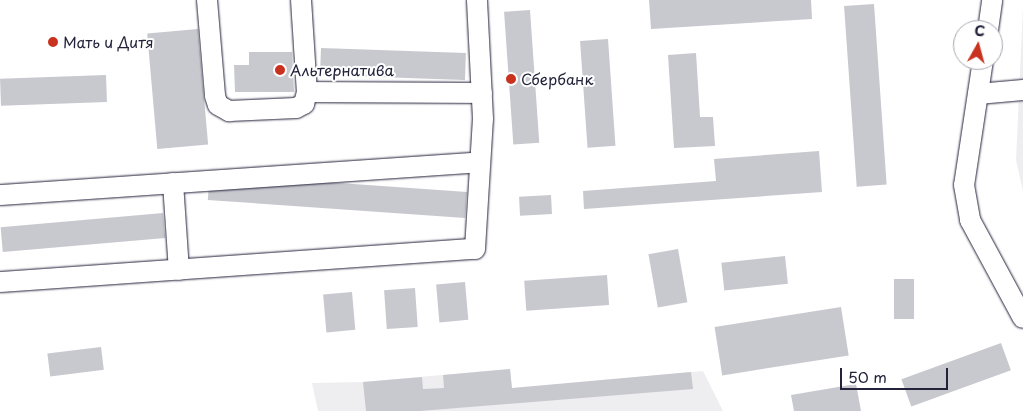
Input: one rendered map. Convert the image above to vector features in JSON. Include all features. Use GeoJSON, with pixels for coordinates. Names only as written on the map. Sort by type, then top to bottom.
{"type":"FeatureCollection","features":[{"type":"Feature","properties":{"kind":"street"},"geometry":{"type":"LineString","coordinates":[[207,0],[218,105],[229,111],[296,108],[304,104],[307,92],[301,0]]}},
{"type":"Feature","properties":{"kind":"street"},"geometry":{"type":"LineString","coordinates":[[0,282],[475,249],[482,93],[477,0]]}},
{"type":"Feature","properties":{"kind":"street"},"geometry":{"type":"LineString","coordinates":[[989,20],[992,0]]}},
{"type":"Feature","properties":{"kind":"street"},"geometry":{"type":"LineString","coordinates":[[982,70],[964,185],[970,220],[1023,318]]}},
{"type":"Feature","properties":{"kind":"street"},"geometry":{"type":"LineString","coordinates":[[978,94],[1023,90]]}},
{"type":"Feature","properties":{"kind":"street"},"geometry":{"type":"LineString","coordinates":[[307,92],[482,93]]}},
{"type":"Feature","properties":{"kind":"street"},"geometry":{"type":"LineString","coordinates":[[0,196],[480,162]]}},
{"type":"Feature","properties":{"kind":"street"},"geometry":{"type":"LineString","coordinates":[[173,183],[179,270]]}},
{"type":"Feature","properties":{"kind":"shaded area"},"geometry":{"type":"Polygon","coordinates":[[[1023,7],[1023,191],[1016,160],[1023,7]]]}},
{"type":"Feature","properties":{"kind":"shaded area"},"geometry":{"type":"Polygon","coordinates":[[[510,369],[512,389],[703,371],[723,411],[318,411],[312,383],[363,382],[510,369]]]}},
{"type":"Feature","properties":{"kind":"building"},"geometry":{"type":"Polygon","coordinates":[[[649,0],[811,0],[812,19],[651,29],[649,0]]]}},
{"type":"Feature","properties":{"kind":"building"},"geometry":{"type":"Polygon","coordinates":[[[874,4],[887,185],[857,187],[844,6],[874,4]]]}},
{"type":"Feature","properties":{"kind":"building"},"geometry":{"type":"Polygon","coordinates":[[[530,10],[539,143],[513,144],[504,12],[530,10]]]}},
{"type":"Feature","properties":{"kind":"building"},"geometry":{"type":"Polygon","coordinates":[[[198,29],[208,145],[157,149],[147,33],[198,29]]]}},
{"type":"Feature","properties":{"kind":"building"},"geometry":{"type":"Polygon","coordinates":[[[608,39],[615,146],[588,148],[580,41],[608,39]]]}},
{"type":"Feature","properties":{"kind":"building"},"geometry":{"type":"Polygon","coordinates":[[[321,48],[466,53],[465,80],[320,75],[321,48]]]}},
{"type":"Feature","properties":{"kind":"building"},"geometry":{"type":"Polygon","coordinates":[[[249,52],[292,52],[294,92],[235,92],[234,65],[249,65],[249,52]]]}},
{"type":"Feature","properties":{"kind":"building"},"geometry":{"type":"Polygon","coordinates":[[[696,53],[700,117],[713,117],[715,146],[674,148],[668,55],[696,53]]]}},
{"type":"Feature","properties":{"kind":"building"},"geometry":{"type":"Polygon","coordinates":[[[106,75],[107,102],[1,106],[0,79],[106,75]]]}},
{"type":"Feature","properties":{"kind":"building"},"geometry":{"type":"Polygon","coordinates":[[[819,151],[822,192],[584,209],[583,191],[716,181],[714,159],[819,151]]]}},
{"type":"Feature","properties":{"kind":"building"},"geometry":{"type":"Polygon","coordinates":[[[210,174],[467,192],[465,218],[208,200],[210,174]]]}},
{"type":"Feature","properties":{"kind":"building"},"geometry":{"type":"Polygon","coordinates":[[[551,195],[552,214],[520,216],[519,197],[551,195]]]}},
{"type":"Feature","properties":{"kind":"building"},"geometry":{"type":"Polygon","coordinates":[[[163,213],[165,238],[3,252],[1,227],[163,213]]]}},
{"type":"Feature","properties":{"kind":"building"},"geometry":{"type":"Polygon","coordinates":[[[678,249],[687,302],[658,307],[648,254],[678,249]]]}},
{"type":"Feature","properties":{"kind":"building"},"geometry":{"type":"Polygon","coordinates":[[[785,256],[788,284],[724,291],[721,263],[785,256]]]}},
{"type":"Feature","properties":{"kind":"building"},"geometry":{"type":"Polygon","coordinates":[[[607,275],[609,305],[526,311],[524,281],[607,275]]]}},
{"type":"Feature","properties":{"kind":"building"},"geometry":{"type":"Polygon","coordinates":[[[894,279],[914,279],[914,319],[894,319],[894,279]]]}},
{"type":"Feature","properties":{"kind":"building"},"geometry":{"type":"Polygon","coordinates":[[[465,282],[468,320],[439,322],[436,285],[465,282]]]}},
{"type":"Feature","properties":{"kind":"building"},"geometry":{"type":"Polygon","coordinates":[[[415,288],[418,327],[387,329],[384,290],[415,288]]]}},
{"type":"Feature","properties":{"kind":"building"},"geometry":{"type":"Polygon","coordinates":[[[352,292],[355,330],[326,332],[323,295],[352,292]]]}},
{"type":"Feature","properties":{"kind":"building"},"geometry":{"type":"Polygon","coordinates":[[[841,307],[849,355],[722,375],[715,327],[841,307]]]}},
{"type":"Feature","properties":{"kind":"building"},"geometry":{"type":"Polygon","coordinates":[[[1001,343],[1011,370],[911,407],[901,379],[1001,343]]]}},
{"type":"Feature","properties":{"kind":"building"},"geometry":{"type":"Polygon","coordinates":[[[101,347],[104,370],[50,376],[47,354],[101,347]]]}},
{"type":"Feature","properties":{"kind":"building"},"geometry":{"type":"Polygon","coordinates":[[[510,369],[512,388],[691,372],[693,389],[420,411],[366,411],[363,382],[422,377],[423,389],[444,388],[443,375],[510,369]]]}},
{"type":"Feature","properties":{"kind":"building"},"geometry":{"type":"Polygon","coordinates":[[[856,384],[861,411],[794,411],[791,395],[856,384]]]}},
{"type":"Feature","properties":{"kind":"place","name":"Мать и Дитя"},"geometry":{"type":"Point","coordinates":[53,42]}},
{"type":"Feature","properties":{"kind":"place","name":"Альтернатива"},"geometry":{"type":"Point","coordinates":[280,70]}},
{"type":"Feature","properties":{"kind":"place","name":"Сбербанк"},"geometry":{"type":"Point","coordinates":[511,79]}}]}
